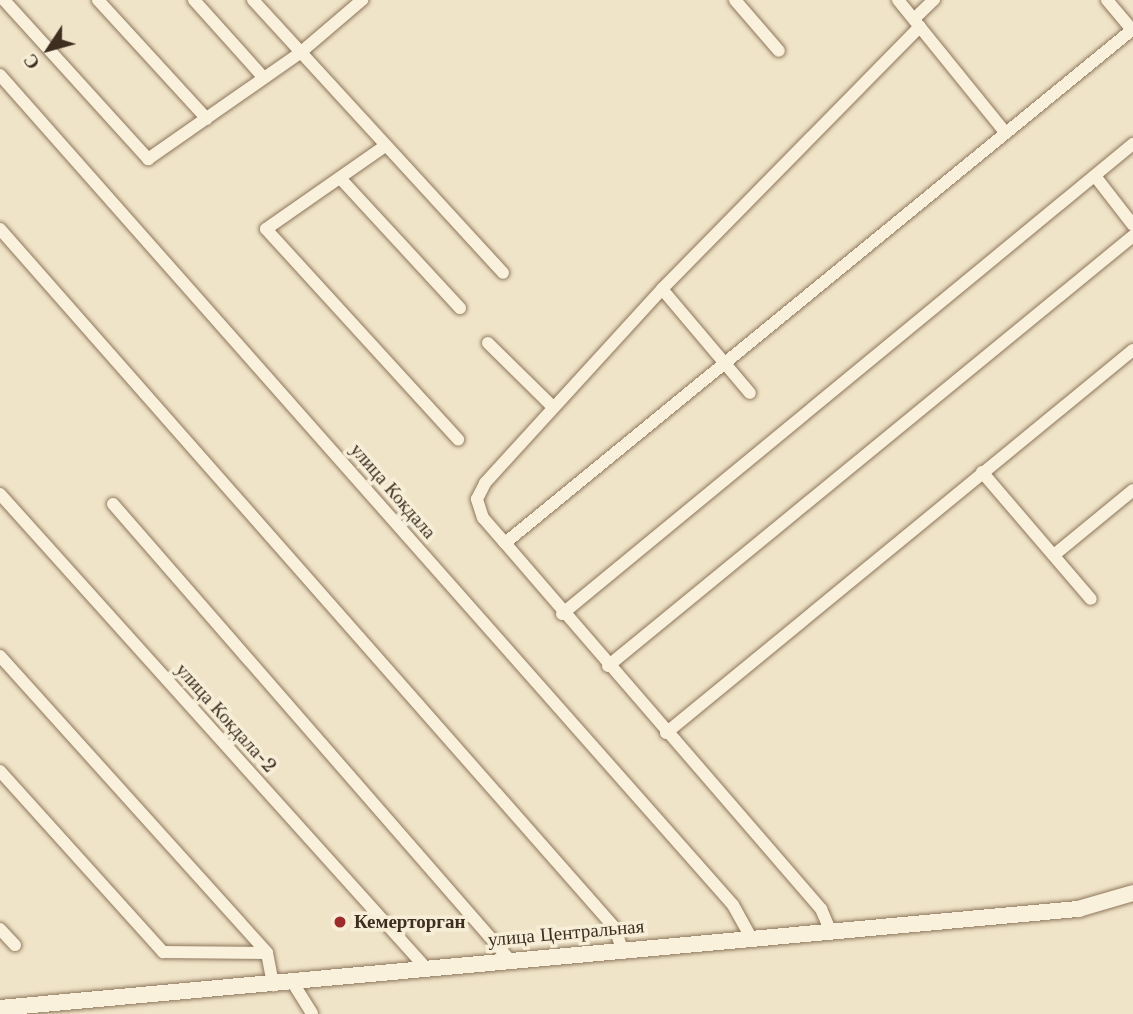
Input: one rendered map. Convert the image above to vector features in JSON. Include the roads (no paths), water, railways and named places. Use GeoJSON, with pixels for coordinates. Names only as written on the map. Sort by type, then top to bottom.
{"type":"FeatureCollection","features":[{"type":"Feature","properties":{"kind":"main road","name":"улица Центральная"},"geometry":{"type":"LineString","coordinates":[[0,1008],[293,984],[425,967],[1078,909],[1133,893]]}},
{"type":"Feature","properties":{"kind":"street"},"geometry":{"type":"LineString","coordinates":[[4,0],[148,159],[300,53],[360,1]]}},
{"type":"Feature","properties":{"kind":"street"},"geometry":{"type":"LineString","coordinates":[[98,0],[207,119]]}},
{"type":"Feature","properties":{"kind":"street"},"geometry":{"type":"LineString","coordinates":[[194,0],[263,77]]}},
{"type":"Feature","properties":{"kind":"street"},"geometry":{"type":"LineString","coordinates":[[253,0],[503,273]]}},
{"type":"Feature","properties":{"kind":"street"},"geometry":{"type":"LineString","coordinates":[[735,0],[779,51]]}},
{"type":"Feature","properties":{"kind":"street"},"geometry":{"type":"LineString","coordinates":[[898,0],[1004,132]]}},
{"type":"Feature","properties":{"kind":"street"},"geometry":{"type":"LineString","coordinates":[[830,930],[821,909],[562,614],[483,518],[477,499],[553,407],[917,23],[934,0]]}},
{"type":"Feature","properties":{"kind":"street"},"geometry":{"type":"LineString","coordinates":[[505,543],[1132,29],[1107,0]]}},
{"type":"Feature","properties":{"kind":"street","name":"улица Кокдала"},"geometry":{"type":"LineString","coordinates":[[0,75],[733,905],[751,937]]}},
{"type":"Feature","properties":{"kind":"street"},"geometry":{"type":"LineString","coordinates":[[562,614],[1133,144]]}},
{"type":"Feature","properties":{"kind":"street"},"geometry":{"type":"LineString","coordinates":[[385,146],[267,229],[458,439]]}},
{"type":"Feature","properties":{"kind":"street"},"geometry":{"type":"LineString","coordinates":[[1095,176],[1133,225]]}},
{"type":"Feature","properties":{"kind":"street"},"geometry":{"type":"LineString","coordinates":[[340,178],[460,308]]}},
{"type":"Feature","properties":{"kind":"street"},"geometry":{"type":"LineString","coordinates":[[0,229],[615,928],[622,949]]}},
{"type":"Feature","properties":{"kind":"street"},"geometry":{"type":"LineString","coordinates":[[608,666],[1133,236]]}},
{"type":"Feature","properties":{"kind":"street"},"geometry":{"type":"LineString","coordinates":[[662,289],[750,393]]}},
{"type":"Feature","properties":{"kind":"street"},"geometry":{"type":"LineString","coordinates":[[488,343],[553,407]]}},
{"type":"Feature","properties":{"kind":"street"},"geometry":{"type":"LineString","coordinates":[[666,733],[1133,350]]}},
{"type":"Feature","properties":{"kind":"street"},"geometry":{"type":"LineString","coordinates":[[982,472],[1091,599]]}},
{"type":"Feature","properties":{"kind":"street"},"geometry":{"type":"LineString","coordinates":[[1054,555],[1133,490]]}},
{"type":"Feature","properties":{"kind":"street","name":"улица Кокдала-2"},"geometry":{"type":"LineString","coordinates":[[0,494],[425,967]]}},
{"type":"Feature","properties":{"kind":"street"},"geometry":{"type":"LineString","coordinates":[[113,504],[509,959]]}},
{"type":"Feature","properties":{"kind":"street"},"geometry":{"type":"LineString","coordinates":[[0,656],[267,953],[273,985]]}},
{"type":"Feature","properties":{"kind":"street"},"geometry":{"type":"LineString","coordinates":[[0,771],[163,952],[267,953]]}},
{"type":"Feature","properties":{"kind":"street"},"geometry":{"type":"LineString","coordinates":[[0,929],[15,945]]}},
{"type":"Feature","properties":{"kind":"street"},"geometry":{"type":"LineString","coordinates":[[293,984],[312,1014]]}},
{"type":"Feature","properties":{"kind":"place","name":"Кемерторган"},"geometry":{"type":"Point","coordinates":[340,922]}}]}
